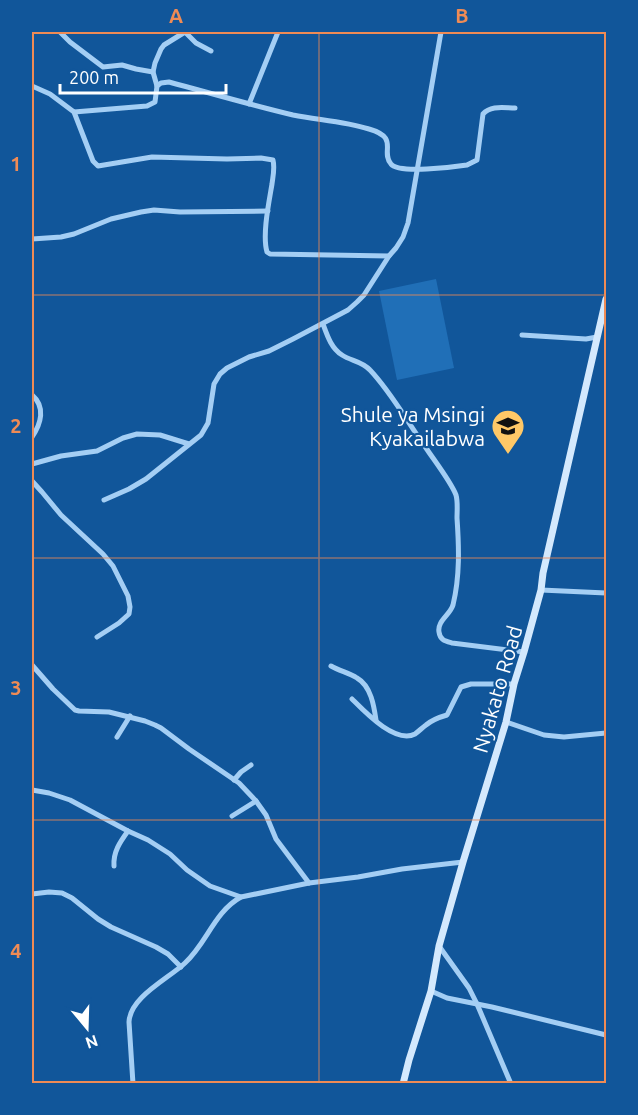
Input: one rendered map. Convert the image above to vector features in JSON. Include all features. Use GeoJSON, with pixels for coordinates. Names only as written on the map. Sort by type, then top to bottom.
{"type":"FeatureCollection","features":[{"type":"Feature","properties":{"kind":"street"},"geometry":{"type":"LineString","coordinates":[[60,32],[103,67],[122,65],[153,72]]}},
{"type":"Feature","properties":{"kind":"street"},"geometry":{"type":"LineString","coordinates":[[74,112],[147,106],[155,102],[157,86],[153,72],[160,49],[170,40],[185,32],[196,43],[211,51]]}},
{"type":"Feature","properties":{"kind":"street"},"geometry":{"type":"LineString","coordinates":[[249,104],[278,32]]}},
{"type":"Feature","properties":{"kind":"street"},"geometry":{"type":"LineString","coordinates":[[104,500],[146,479],[201,435],[208,423],[214,384],[227,368],[249,357],[269,351],[323,324],[348,309],[364,295],[403,237],[408,223],[441,32]]}},
{"type":"Feature","properties":{"kind":"street"},"geometry":{"type":"LineString","coordinates":[[157,86],[169,82],[296,116],[347,123],[373,130],[386,138],[390,164],[418,169],[467,165],[474,162],[477,160],[485,111],[491,108],[515,108]]}},
{"type":"Feature","properties":{"kind":"street"},"geometry":{"type":"LineString","coordinates":[[32,86],[50,94],[74,112],[93,161],[98,166],[152,157],[273,160],[265,246],[270,254],[389,256]]}},
{"type":"Feature","properties":{"kind":"street"},"geometry":{"type":"LineString","coordinates":[[32,239],[74,234],[111,219],[154,210],[268,212]]}},
{"type":"Feature","properties":{"kind":"street","name":"Nyakato Road"},"geometry":{"type":"LineString","coordinates":[[403,1083],[430,991],[439,946],[506,722],[514,684],[541,590],[606,301]]}},
{"type":"Feature","properties":{"kind":"street"},"geometry":{"type":"LineString","coordinates":[[323,324],[328,338],[338,351],[368,368],[385,388],[456,495],[459,543],[457,576],[453,606],[438,630],[443,641],[524,652]]}},
{"type":"Feature","properties":{"kind":"street"},"geometry":{"type":"LineString","coordinates":[[522,335],[586,339],[597,337]]}},
{"type":"Feature","properties":{"kind":"street"},"geometry":{"type":"LineString","coordinates":[[32,395],[40,405],[41,416],[32,437]]}},
{"type":"Feature","properties":{"kind":"street"},"geometry":{"type":"LineString","coordinates":[[32,464],[61,456],[97,451],[137,434],[160,435],[189,444]]}},
{"type":"Feature","properties":{"kind":"street"},"geometry":{"type":"LineString","coordinates":[[32,481],[61,515],[95,545],[108,560],[128,596],[129,614],[97,637]]}},
{"type":"Feature","properties":{"kind":"street"},"geometry":{"type":"LineString","coordinates":[[541,590],[606,593]]}},
{"type":"Feature","properties":{"kind":"street"},"geometry":{"type":"LineString","coordinates":[[32,665],[59,696],[75,710],[130,716],[161,728],[234,780],[256,801],[266,815],[276,839],[309,883]]}},
{"type":"Feature","properties":{"kind":"street"},"geometry":{"type":"LineString","coordinates":[[331,666],[362,681],[371,698],[376,720]]}},
{"type":"Feature","properties":{"kind":"street"},"geometry":{"type":"LineString","coordinates":[[352,699],[392,732],[403,737],[447,715],[461,687],[471,684],[514,684]]}},
{"type":"Feature","properties":{"kind":"street"},"geometry":{"type":"LineString","coordinates":[[117,737],[130,716]]}},
{"type":"Feature","properties":{"kind":"street"},"geometry":{"type":"LineString","coordinates":[[506,722],[544,735],[606,733]]}},
{"type":"Feature","properties":{"kind":"street"},"geometry":{"type":"LineString","coordinates":[[234,780],[251,765]]}},
{"type":"Feature","properties":{"kind":"street"},"geometry":{"type":"LineString","coordinates":[[32,790],[70,800],[156,844],[210,886],[241,897]]}},
{"type":"Feature","properties":{"kind":"street"},"geometry":{"type":"LineString","coordinates":[[232,816],[256,801]]}},
{"type":"Feature","properties":{"kind":"street"},"geometry":{"type":"LineString","coordinates":[[114,866],[115,852],[128,831]]}},
{"type":"Feature","properties":{"kind":"street"},"geometry":{"type":"LineString","coordinates":[[133,1083],[129,1016],[132,1010],[142,998],[181,967],[200,948],[220,914],[235,900],[309,883],[463,862]]}},
{"type":"Feature","properties":{"kind":"street"},"geometry":{"type":"LineString","coordinates":[[32,894],[62,893],[111,927],[168,954],[181,967]]}},
{"type":"Feature","properties":{"kind":"street"},"geometry":{"type":"LineString","coordinates":[[439,946],[469,988],[511,1083]]}},
{"type":"Feature","properties":{"kind":"street"},"geometry":{"type":"LineString","coordinates":[[430,991],[447,998],[606,1035]]}},
{"type":"Feature","properties":{"kind":"shaded area"},"geometry":{"type":"Polygon","coordinates":[[[436,279],[454,368],[397,380],[379,291],[436,279]]]}},
{"type":"Feature","properties":{"kind":"place","name":"Shule ya Msingi Kyakailabwa"},"geometry":{"type":"Point","coordinates":[508,455]}}]}
